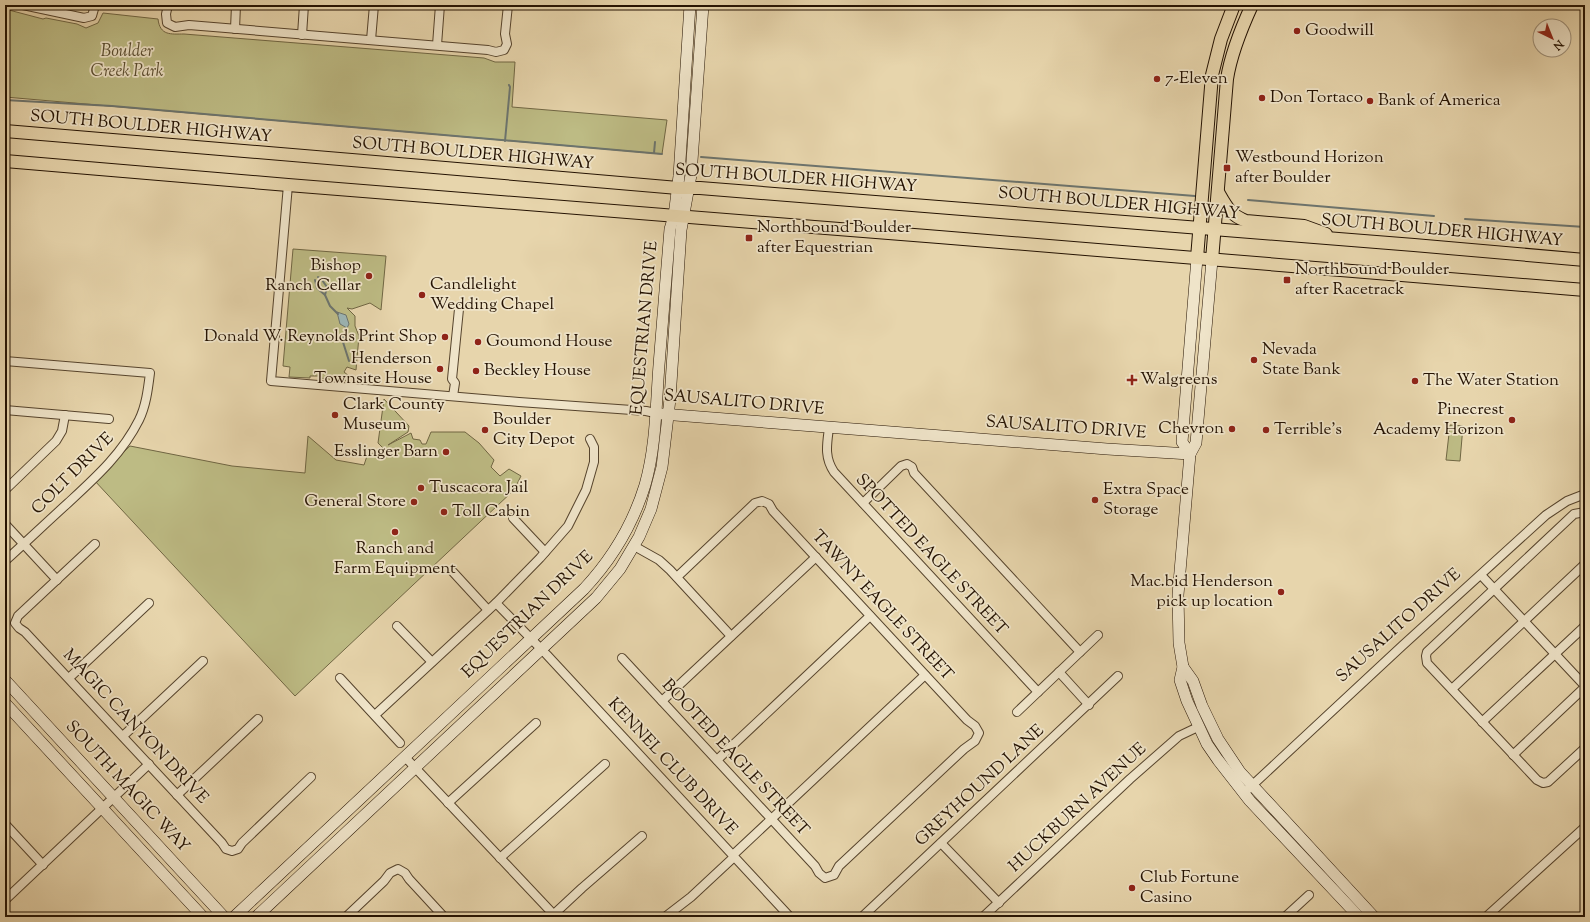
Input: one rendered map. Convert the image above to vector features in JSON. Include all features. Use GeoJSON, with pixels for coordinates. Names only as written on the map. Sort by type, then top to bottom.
{"type":"FeatureCollection","features":[{"type":"Feature","properties":{"kind":"main road"},"geometry":{"type":"LineString","coordinates":[[1197,258],[1212,75],[1234,5]]}},
{"type":"Feature","properties":{"kind":"main road"},"geometry":{"type":"LineString","coordinates":[[1212,260],[1227,79],[1236,42],[1252,5]]}},
{"type":"Feature","properties":{"kind":"main road"},"geometry":{"type":"LineString","coordinates":[[1218,52],[1230,62]]}},
{"type":"Feature","properties":{"kind":"main road","name":"SOUTH BOULDER HIGHWAY"},"geometry":{"type":"LineString","coordinates":[[5,131],[289,156],[486,170],[684,188],[1215,229],[1585,260]]}},
{"type":"Feature","properties":{"kind":"main road"},"geometry":{"type":"LineString","coordinates":[[5,161],[1585,290]]}},
{"type":"Feature","properties":{"kind":"main road"},"geometry":{"type":"LineString","coordinates":[[1218,192],[1231,212],[1237,218],[1246,221],[1304,226],[1340,239]]}},
{"type":"Feature","properties":{"kind":"street"},"geometry":{"type":"LineString","coordinates":[[24,5],[84,18],[92,16],[94,5]]}},
{"type":"Feature","properties":{"kind":"street"},"geometry":{"type":"LineString","coordinates":[[168,5],[166,14],[167,23],[175,27],[189,25],[437,45],[496,52],[504,50],[507,44],[505,34],[508,5]]}},
{"type":"Feature","properties":{"kind":"street"},"geometry":{"type":"LineString","coordinates":[[235,29],[236,5]]}},
{"type":"Feature","properties":{"kind":"street"},"geometry":{"type":"LineString","coordinates":[[302,35],[304,5]]}},
{"type":"Feature","properties":{"kind":"street"},"geometry":{"type":"LineString","coordinates":[[371,40],[374,5]]}},
{"type":"Feature","properties":{"kind":"street"},"geometry":{"type":"LineString","coordinates":[[437,45],[440,5]]}},
{"type":"Feature","properties":{"kind":"street","name":"EQUESTRIAN DRIVE"},"geometry":{"type":"LineString","coordinates":[[684,188],[690,5]]}},
{"type":"Feature","properties":{"kind":"street","name":"EQUESTRIAN DRIVE"},"geometry":{"type":"LineString","coordinates":[[256,917],[607,585],[620,569],[634,546],[651,509],[658,489],[666,445],[681,230],[679,216],[684,188],[703,5]]}},
{"type":"Feature","properties":{"kind":"street","name":"SAUSALITO DRIVE"},"geometry":{"type":"LineString","coordinates":[[288,185],[271,381],[525,403],[646,411],[829,428],[1190,454]]}},
{"type":"Feature","properties":{"kind":"street","name":"EQUESTRIAN DRIVE"},"geometry":{"type":"LineString","coordinates":[[234,917],[531,639],[597,575],[607,563],[626,531],[645,484],[650,461],[656,413],[670,229],[679,216]]}},
{"type":"Feature","properties":{"kind":"street"},"geometry":{"type":"LineString","coordinates":[[1190,454],[1182,442],[1197,258]]}},
{"type":"Feature","properties":{"kind":"street"},"geometry":{"type":"LineString","coordinates":[[1212,260],[1196,443],[1190,454],[1178,595],[1179,644],[1183,667],[1180,680],[1198,727],[1218,760],[1248,789],[1336,884],[1374,917]]}},
{"type":"Feature","properties":{"kind":"street"},"geometry":{"type":"LineString","coordinates":[[450,396],[455,383],[452,379],[459,309]]}},
{"type":"Feature","properties":{"kind":"street","name":"COLT DRIVE"},"geometry":{"type":"LineString","coordinates":[[5,361],[150,373],[144,405],[139,419],[125,444],[92,481],[5,561]]}},
{"type":"Feature","properties":{"kind":"street"},"geometry":{"type":"LineString","coordinates":[[5,410],[109,419]]}},
{"type":"Feature","properties":{"kind":"street"},"geometry":{"type":"LineString","coordinates":[[5,490],[56,441],[62,431],[65,415]]}},
{"type":"Feature","properties":{"kind":"street","name":"SPOTTED EAGLE STREET"},"geometry":{"type":"LineString","coordinates":[[829,428],[827,450],[829,465],[863,504],[1038,692]]}},
{"type":"Feature","properties":{"kind":"street"},"geometry":{"type":"LineString","coordinates":[[375,715],[496,603],[568,526],[586,490],[594,462],[594,447],[590,439]]}},
{"type":"Feature","properties":{"kind":"street"},"geometry":{"type":"LineString","coordinates":[[863,504],[901,466],[907,464],[912,467],[914,473],[1080,652]]}},
{"type":"Feature","properties":{"kind":"street","name":"SAUSALITO DRIVE"},"geometry":{"type":"LineString","coordinates":[[1248,789],[1402,646],[1555,508],[1567,501],[1585,494]]}},
{"type":"Feature","properties":{"kind":"street","name":"TAWNY EAGLE STREET"},"geometry":{"type":"LineString","coordinates":[[677,577],[755,503],[762,501],[769,504],[773,511],[967,720],[975,726],[979,733],[975,741],[964,749],[839,866],[834,875],[825,878]]}},
{"type":"Feature","properties":{"kind":"street"},"geometry":{"type":"LineString","coordinates":[[1584,511],[1574,514],[1427,652],[1426,656],[1428,663],[1537,780],[1544,783],[1548,782],[1585,748]]}},
{"type":"Feature","properties":{"kind":"street"},"geometry":{"type":"LineString","coordinates":[[513,518],[545,552]]}},
{"type":"Feature","properties":{"kind":"street"},"geometry":{"type":"LineString","coordinates":[[5,524],[57,580],[95,544]]}},
{"type":"Feature","properties":{"kind":"street"},"geometry":{"type":"LineString","coordinates":[[634,546],[658,560],[677,577],[731,636]]}},
{"type":"Feature","properties":{"kind":"street"},"geometry":{"type":"LineString","coordinates":[[662,701],[816,557]]}},
{"type":"Feature","properties":{"kind":"street"},"geometry":{"type":"LineString","coordinates":[[1452,689],[1585,564]]}},
{"type":"Feature","properties":{"kind":"street"},"geometry":{"type":"LineString","coordinates":[[453,572],[488,610]]}},
{"type":"Feature","properties":{"kind":"street"},"geometry":{"type":"LineString","coordinates":[[1481,575],[1585,687],[1513,755]]}},
{"type":"Feature","properties":{"kind":"street","name":"MAGIC CANYON DRIVE"},"geometry":{"type":"LineString","coordinates":[[57,580],[18,616],[15,623],[69,678],[226,849],[232,852],[238,849],[242,843],[311,777]]}},
{"type":"Feature","properties":{"kind":"street"},"geometry":{"type":"LineString","coordinates":[[69,678],[149,603]]}},
{"type":"Feature","properties":{"kind":"street","name":"KENNEL CLUB DRIVE"},"geometry":{"type":"LineString","coordinates":[[496,603],[541,649],[790,917]]}},
{"type":"Feature","properties":{"kind":"street"},"geometry":{"type":"LineString","coordinates":[[717,760],[870,616]]}},
{"type":"Feature","properties":{"kind":"street"},"geometry":{"type":"LineString","coordinates":[[397,626],[432,662]]}},
{"type":"Feature","properties":{"kind":"street"},"geometry":{"type":"LineString","coordinates":[[1482,722],[1585,626]]}},
{"type":"Feature","properties":{"kind":"street"},"geometry":{"type":"LineString","coordinates":[[1017,712],[1098,635]]}},
{"type":"Feature","properties":{"kind":"street","name":"BOOTED EAGLE STREET"},"geometry":{"type":"LineString","coordinates":[[622,658],[825,878]]}},
{"type":"Feature","properties":{"kind":"street"},"geometry":{"type":"LineString","coordinates":[[123,736],[203,661]]}},
{"type":"Feature","properties":{"kind":"street"},"geometry":{"type":"LineString","coordinates":[[1183,667],[1193,681],[1202,706],[1218,739],[1237,767],[1248,789]]}},
{"type":"Feature","properties":{"kind":"street"},"geometry":{"type":"LineString","coordinates":[[1059,672],[1088,704]]}},
{"type":"Feature","properties":{"kind":"street"},"geometry":{"type":"LineString","coordinates":[[665,917],[691,897],[771,819],[925,675]]}},
{"type":"Feature","properties":{"kind":"street","name":"GREYHOUND LANE"},"geometry":{"type":"LineString","coordinates":[[862,917],[1118,676]]}},
{"type":"Feature","properties":{"kind":"street"},"geometry":{"type":"LineString","coordinates":[[340,678],[400,743]]}},
{"type":"Feature","properties":{"kind":"street","name":"SOUTH MAGIC WAY"},"geometry":{"type":"LineString","coordinates":[[5,680],[224,917]]}},
{"type":"Feature","properties":{"kind":"street","name":"SOUTH MAGIC WAY"},"geometry":{"type":"LineString","coordinates":[[5,703],[203,917]]}},
{"type":"Feature","properties":{"kind":"street"},"geometry":{"type":"LineString","coordinates":[[177,795],[258,719]]}},
{"type":"Feature","properties":{"kind":"street"},"geometry":{"type":"LineString","coordinates":[[448,803],[536,723]]}},
{"type":"Feature","properties":{"kind":"street","name":"HUCKBURN AVENUE"},"geometry":{"type":"LineString","coordinates":[[983,917],[1130,778],[1179,736],[1198,727]]}},
{"type":"Feature","properties":{"kind":"street"},"geometry":{"type":"LineString","coordinates":[[405,757],[554,916],[582,888],[642,836]]}},
{"type":"Feature","properties":{"kind":"street"},"geometry":{"type":"LineString","coordinates":[[5,900],[149,764]]}},
{"type":"Feature","properties":{"kind":"street"},"geometry":{"type":"LineString","coordinates":[[500,858],[605,764]]}},
{"type":"Feature","properties":{"kind":"street"},"geometry":{"type":"LineString","coordinates":[[5,824],[43,865]]}},
{"type":"Feature","properties":{"kind":"street"},"geometry":{"type":"LineString","coordinates":[[1486,917],[1585,827]]}},
{"type":"Feature","properties":{"kind":"street"},"geometry":{"type":"LineString","coordinates":[[941,843],[998,903]]}},
{"type":"Feature","properties":{"kind":"street"},"geometry":{"type":"LineString","coordinates":[[346,917],[384,881],[390,873],[398,869],[405,873],[444,917]]}},
{"type":"Feature","properties":{"kind":"street"},"geometry":{"type":"LineString","coordinates":[[1336,884],[1359,917]]}},
{"type":"Feature","properties":{"kind":"street"},"geometry":{"type":"LineString","coordinates":[[1285,917],[1308,895]]}},
{"type":"Feature","properties":{"kind":"green space","name":"Boulder Creek Park"},"geometry":{"type":"Polygon","coordinates":[[[5,9],[43,19],[46,18],[77,24],[86,28],[98,23],[103,13],[158,19],[161,29],[171,34],[484,58],[495,62],[515,62],[512,107],[667,120],[662,154],[5,97],[5,9]]]}},
{"type":"Feature","properties":{"kind":"green space"},"geometry":{"type":"Polygon","coordinates":[[[293,249],[386,256],[381,310],[370,303],[352,309],[347,308],[355,316],[355,326],[359,336],[356,370],[347,367],[344,372],[349,376],[347,381],[320,378],[318,376],[310,376],[310,378],[289,377],[290,367],[283,366],[293,249]]]}},
{"type":"Feature","properties":{"kind":"green space"},"geometry":{"type":"Polygon","coordinates":[[[384,399],[409,426],[408,432],[388,445],[411,433],[413,439],[420,440],[422,444],[426,444],[431,432],[465,432],[479,443],[494,460],[491,467],[500,476],[509,469],[521,476],[514,490],[295,696],[94,480],[130,446],[232,466],[305,473],[308,436],[336,460],[364,465],[367,456],[383,448],[378,443],[384,399]]]}},
{"type":"Feature","properties":{"kind":"green space"},"geometry":{"type":"Polygon","coordinates":[[[1450,425],[1463,426],[1460,461],[1446,460],[1450,425]]]}},
{"type":"Feature","properties":{"kind":"water"},"geometry":{"type":"Polygon","coordinates":[[[337,312],[346,315],[349,324],[347,328],[340,324],[337,312]]]}},
{"type":"Feature","properties":{"kind":"waterway"},"geometry":{"type":"LineString","coordinates":[[505,141],[509,85]]}},
{"type":"Feature","properties":{"kind":"waterway"},"geometry":{"type":"LineString","coordinates":[[5,100],[112,106],[662,154]]}},
{"type":"Feature","properties":{"kind":"waterway"},"geometry":{"type":"LineString","coordinates":[[654,153],[655,142]]}},
{"type":"Feature","properties":{"kind":"waterway"},"geometry":{"type":"LineString","coordinates":[[701,157],[1195,196]]}},
{"type":"Feature","properties":{"kind":"waterway"},"geometry":{"type":"LineString","coordinates":[[1248,200],[1434,216]]}},
{"type":"Feature","properties":{"kind":"waterway"},"geometry":{"type":"LineString","coordinates":[[1465,219],[1585,227]]}},
{"type":"Feature","properties":{"kind":"waterway"},"geometry":{"type":"LineString","coordinates":[[318,277],[327,287],[325,295]]}},
{"type":"Feature","properties":{"kind":"waterway"},"geometry":{"type":"LineString","coordinates":[[315,280],[317,288],[325,295],[330,306],[338,314]]}},
{"type":"Feature","properties":{"kind":"waterway"},"geometry":{"type":"LineString","coordinates":[[343,337],[342,339],[349,361]]}},
{"type":"Feature","properties":{"kind":"place","name":"Goodwill"},"geometry":{"type":"Point","coordinates":[1297,31]}},
{"type":"Feature","properties":{"kind":"place","name":"7-Eleven"},"geometry":{"type":"Point","coordinates":[1157,79]}},
{"type":"Feature","properties":{"kind":"place","name":"Don Tortaco"},"geometry":{"type":"Point","coordinates":[1262,98]}},
{"type":"Feature","properties":{"kind":"place","name":"Bank of America"},"geometry":{"type":"Point","coordinates":[1370,101]}},
{"type":"Feature","properties":{"kind":"place","name":"Westbound Horizon after Boulder"},"geometry":{"type":"Point","coordinates":[1227,168]}},
{"type":"Feature","properties":{"kind":"place","name":"Northbound Boulder after Equestrian"},"geometry":{"type":"Point","coordinates":[749,238]}},
{"type":"Feature","properties":{"kind":"place","name":"Bishop Ranch Cellar"},"geometry":{"type":"Point","coordinates":[369,276]}},
{"type":"Feature","properties":{"kind":"place","name":"Northbound Boulder after Racetrack"},"geometry":{"type":"Point","coordinates":[1287,280]}},
{"type":"Feature","properties":{"kind":"place","name":"Candlelight Wedding Chapel"},"geometry":{"type":"Point","coordinates":[422,295]}},
{"type":"Feature","properties":{"kind":"place","name":"Donald W. Reynolds Print Shop"},"geometry":{"type":"Point","coordinates":[445,337]}},
{"type":"Feature","properties":{"kind":"place","name":"Goumond House"},"geometry":{"type":"Point","coordinates":[478,342]}},
{"type":"Feature","properties":{"kind":"place","name":"Nevada State Bank"},"geometry":{"type":"Point","coordinates":[1254,360]}},
{"type":"Feature","properties":{"kind":"place","name":"Henderson Townsite House"},"geometry":{"type":"Point","coordinates":[440,369]}},
{"type":"Feature","properties":{"kind":"place","name":"Beckley House"},"geometry":{"type":"Point","coordinates":[476,371]}},
{"type":"Feature","properties":{"kind":"place","name":"Walgreens"},"geometry":{"type":"Point","coordinates":[1132,380]}},
{"type":"Feature","properties":{"kind":"place","name":"The Water Station"},"geometry":{"type":"Point","coordinates":[1415,381]}},
{"type":"Feature","properties":{"kind":"place","name":"Clark County Museum"},"geometry":{"type":"Point","coordinates":[335,415]}},
{"type":"Feature","properties":{"kind":"place","name":"Pinecrest Academy Horizon"},"geometry":{"type":"Point","coordinates":[1512,420]}},
{"type":"Feature","properties":{"kind":"place","name":"Chevron"},"geometry":{"type":"Point","coordinates":[1232,429]}},
{"type":"Feature","properties":{"kind":"place","name":"Boulder City Depot"},"geometry":{"type":"Point","coordinates":[485,430]}},
{"type":"Feature","properties":{"kind":"place","name":"Terrible's"},"geometry":{"type":"Point","coordinates":[1266,430]}},
{"type":"Feature","properties":{"kind":"place","name":"Esslinger Barn"},"geometry":{"type":"Point","coordinates":[446,452]}},
{"type":"Feature","properties":{"kind":"place","name":"Tuscacora Jail"},"geometry":{"type":"Point","coordinates":[421,488]}},
{"type":"Feature","properties":{"kind":"place","name":"Extra Space Storage"},"geometry":{"type":"Point","coordinates":[1095,500]}},
{"type":"Feature","properties":{"kind":"place","name":"General Store"},"geometry":{"type":"Point","coordinates":[414,502]}},
{"type":"Feature","properties":{"kind":"place","name":"Toll Cabin"},"geometry":{"type":"Point","coordinates":[444,512]}},
{"type":"Feature","properties":{"kind":"place","name":"Ranch and Farm Equipment"},"geometry":{"type":"Point","coordinates":[395,532]}},
{"type":"Feature","properties":{"kind":"place","name":"Mac.bid Henderson pick up location"},"geometry":{"type":"Point","coordinates":[1281,592]}},
{"type":"Feature","properties":{"kind":"place","name":"Club Fortune Casino"},"geometry":{"type":"Point","coordinates":[1132,888]}}]}
